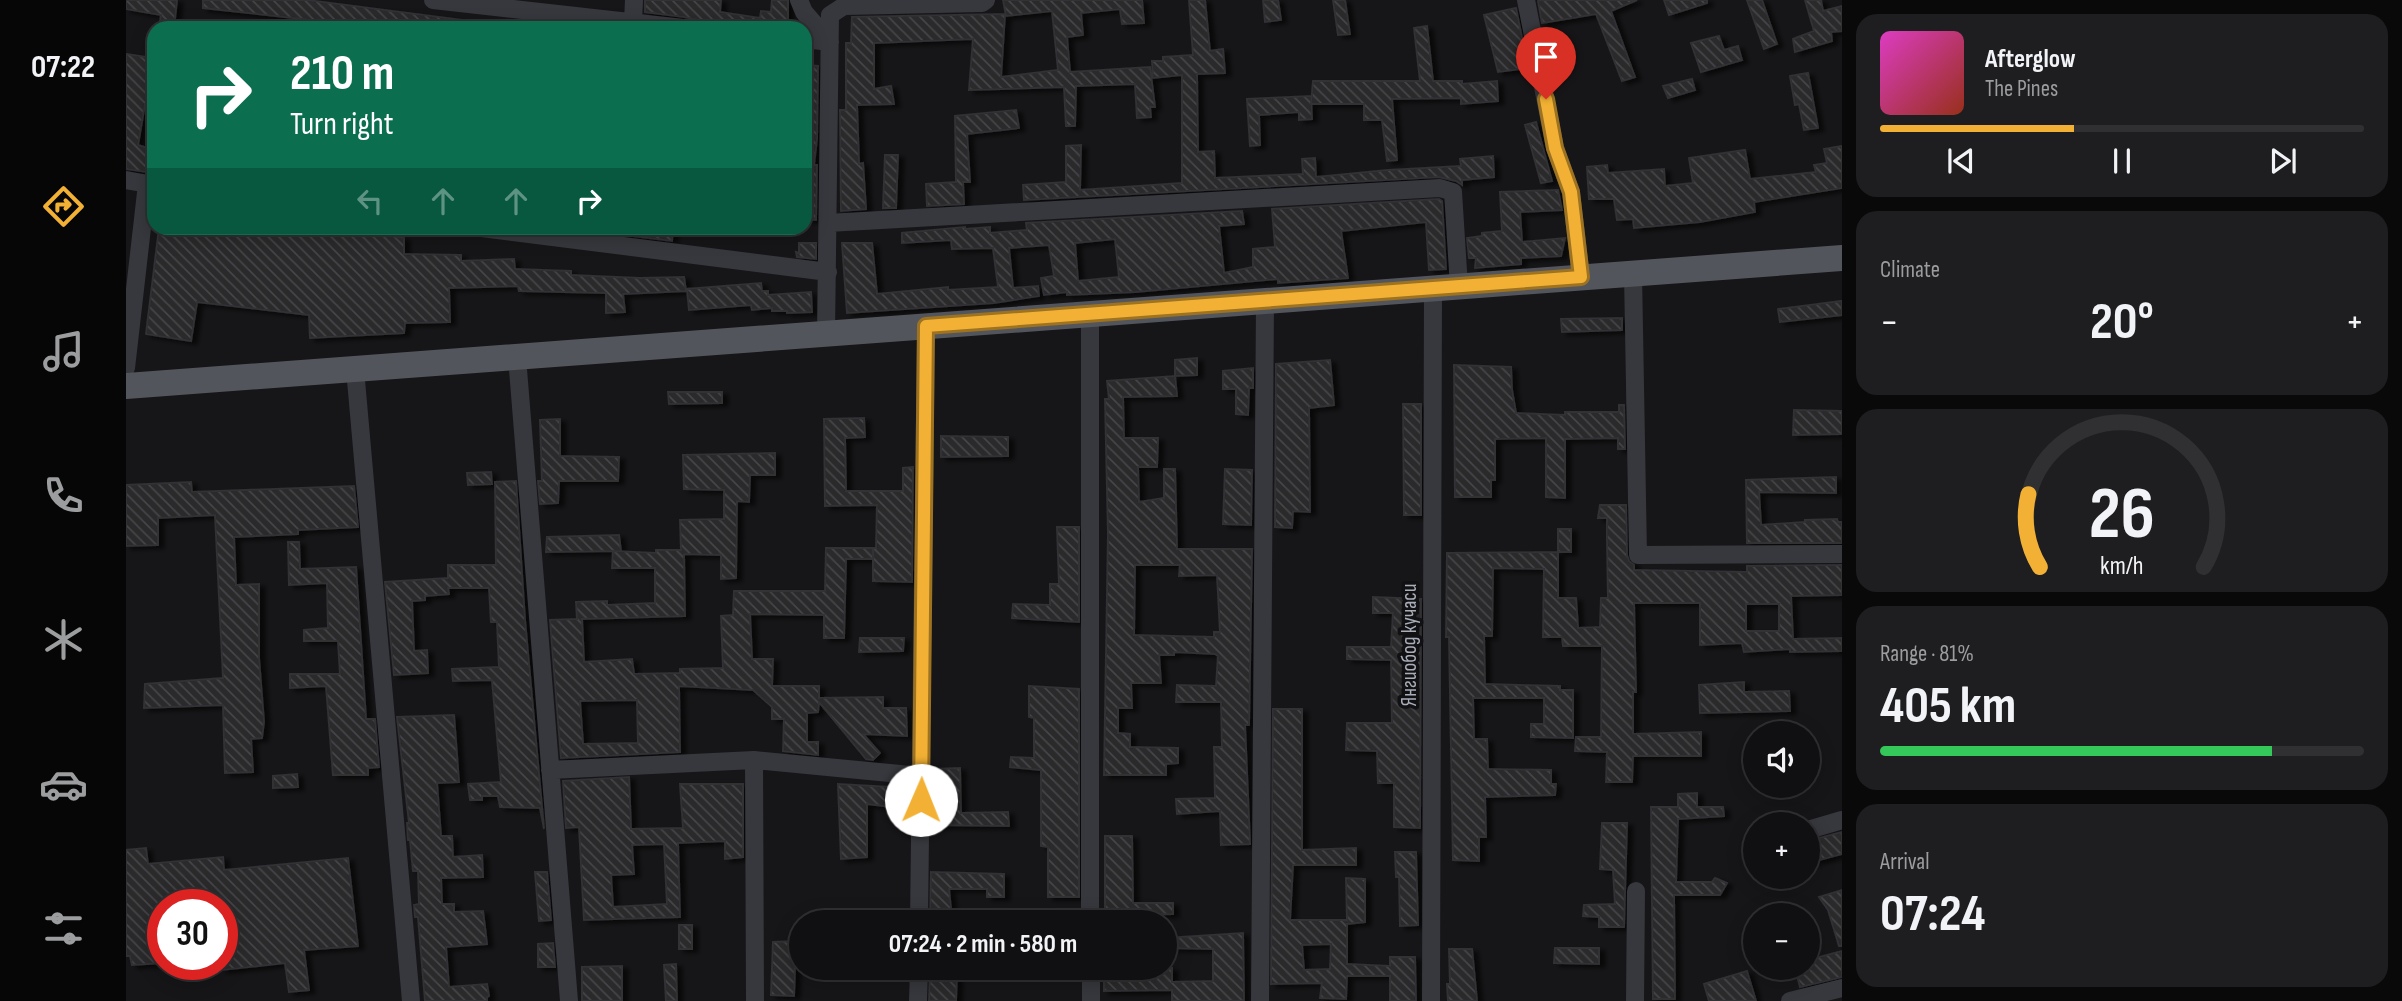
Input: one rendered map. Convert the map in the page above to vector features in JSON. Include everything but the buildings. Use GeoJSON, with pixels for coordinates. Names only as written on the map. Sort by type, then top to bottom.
{"type":"FeatureCollection","features":[{"type":"Feature","properties":{"kind":"main road"},"geometry":{"type":"LineString","coordinates":[[126,386],[1842,258]]}},
{"type":"Feature","properties":{"kind":"street"},"geometry":{"type":"LineString","coordinates":[[433,0],[470,2],[617,21]]}},
{"type":"Feature","properties":{"kind":"street"},"geometry":{"type":"LineString","coordinates":[[633,21],[634,0]]}},
{"type":"Feature","properties":{"kind":"street"},"geometry":{"type":"LineString","coordinates":[[799,0],[804,12],[831,42]]}},
{"type":"Feature","properties":{"kind":"street"},"geometry":{"type":"LineString","coordinates":[[826,334],[830,15],[844,6],[982,3],[986,0]]}},
{"type":"Feature","properties":{"kind":"street"},"geometry":{"type":"LineString","coordinates":[[1526,0],[1555,148],[1571,192],[1581,277]]}},
{"type":"Feature","properties":{"kind":"street"},"geometry":{"type":"LineString","coordinates":[[812,41],[831,42]]}},
{"type":"Feature","properties":{"kind":"street"},"geometry":{"type":"LineString","coordinates":[[126,180],[147,184]]}},
{"type":"Feature","properties":{"kind":"street"},"geometry":{"type":"LineString","coordinates":[[828,223],[1440,188],[1452,192],[1459,287]]}},
{"type":"Feature","properties":{"kind":"street"},"geometry":{"type":"LineString","coordinates":[[126,368],[147,207]]}},
{"type":"Feature","properties":{"kind":"street"},"geometry":{"type":"LineString","coordinates":[[537,235],[828,272]]}},
{"type":"Feature","properties":{"kind":"street"},"geometry":{"type":"LineString","coordinates":[[1633,273],[1638,555],[1842,554]]}},
{"type":"Feature","properties":{"kind":"street","name":"Янгиобод кучаси"},"geometry":{"type":"LineString","coordinates":[[1431,1001],[1433,288]]}},
{"type":"Feature","properties":{"kind":"street"},"geometry":{"type":"LineString","coordinates":[[1260,1001],[1265,301]]}},
{"type":"Feature","properties":{"kind":"street"},"geometry":{"type":"LineString","coordinates":[[1090,314],[1090,910]]}},
{"type":"Feature","properties":{"kind":"street"},"geometry":{"type":"LineString","coordinates":[[919,910],[926,326]]}},
{"type":"Feature","properties":{"kind":"street"},"geometry":{"type":"LineString","coordinates":[[517,357],[569,1001]]}},
{"type":"Feature","properties":{"kind":"street"},"geometry":{"type":"LineString","coordinates":[[355,369],[411,1001]]}},
{"type":"Feature","properties":{"kind":"street"},"geometry":{"type":"LineString","coordinates":[[550,770],[754,760],[921,776]]}},
{"type":"Feature","properties":{"kind":"street"},"geometry":{"type":"LineString","coordinates":[[754,760],[755,1001]]}},
{"type":"Feature","properties":{"kind":"street"},"geometry":{"type":"LineString","coordinates":[[1820,826],[1842,820]]}},
{"type":"Feature","properties":{"kind":"street"},"geometry":{"type":"LineString","coordinates":[[1635,1001],[1636,891]]}},
{"type":"Feature","properties":{"kind":"street"},"geometry":{"type":"LineString","coordinates":[[918,1001],[919,980]]}},
{"type":"Feature","properties":{"kind":"street"},"geometry":{"type":"LineString","coordinates":[[1090,980],[1091,1001]]}},
{"type":"Feature","properties":{"kind":"street"},"geometry":{"type":"LineString","coordinates":[[1790,1001],[1842,988]]}},
{"type":"Feature","properties":{"kind":"route"},"geometry":{"type":"LineString","coordinates":[[921,800],[926,326],[1581,277],[1571,192],[1555,148],[1546,99]]}}]}
